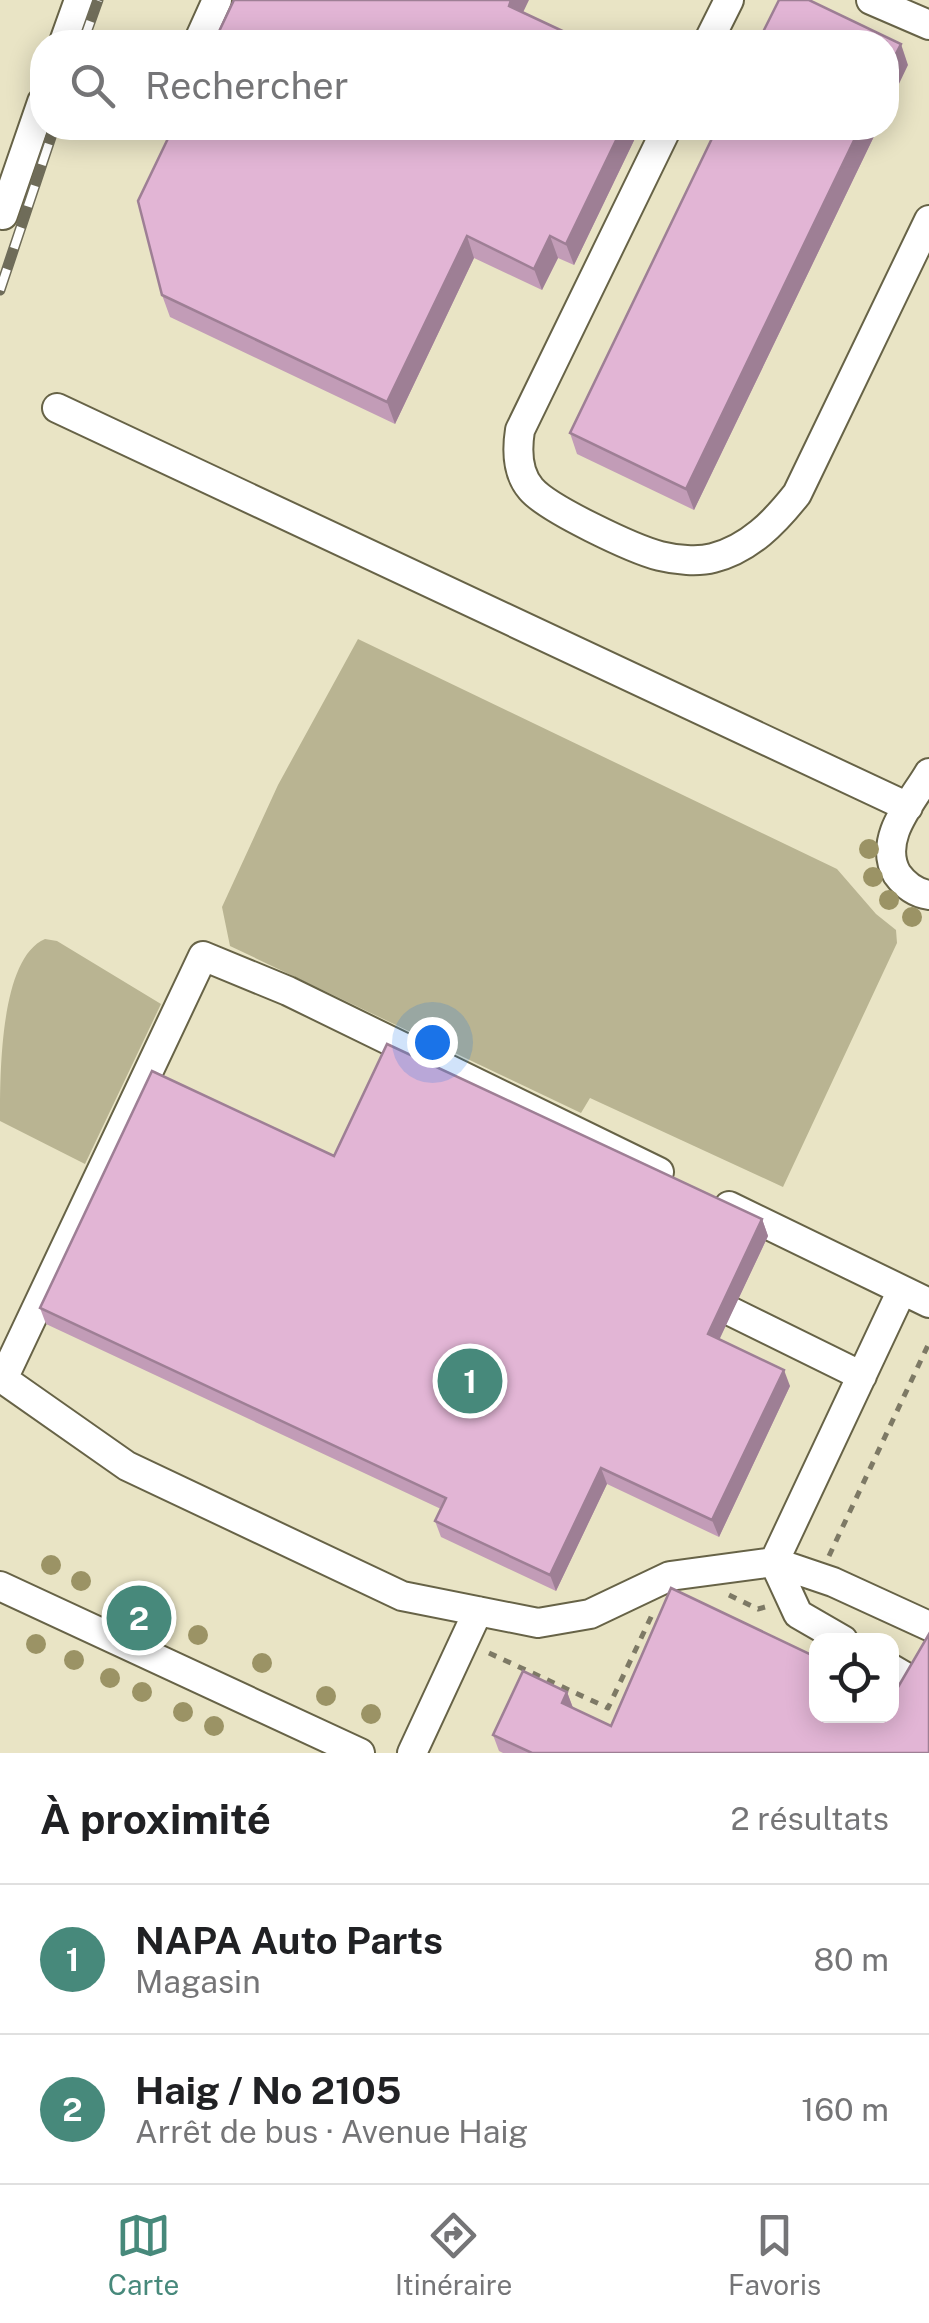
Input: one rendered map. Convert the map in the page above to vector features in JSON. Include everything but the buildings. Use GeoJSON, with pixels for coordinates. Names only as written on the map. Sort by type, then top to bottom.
{"type":"FeatureCollection","features":[{"type":"Feature","properties":{"kind":"street"},"geometry":{"type":"LineString","coordinates":[[68,30],[79,0]]}},
{"type":"Feature","properties":{"kind":"street"},"geometry":{"type":"LineString","coordinates":[[203,30],[217,0]]}},
{"type":"Feature","properties":{"kind":"street"},"geometry":{"type":"LineString","coordinates":[[714,30],[728,0]]}},
{"type":"Feature","properties":{"kind":"street"},"geometry":{"type":"LineString","coordinates":[[871,0],[929,25]]}},
{"type":"Feature","properties":{"kind":"street"},"geometry":{"type":"LineString","coordinates":[[2,215],[30,136]]}},
{"type":"Feature","properties":{"kind":"street"},"geometry":{"type":"LineString","coordinates":[[661,140],[520,430],[518,446],[520,467],[529,488],[549,504],[658,556],[712,559],[760,535],[778,518],[797,494],[929,220]]}},
{"type":"Feature","properties":{"kind":"street"},"geometry":{"type":"LineString","coordinates":[[57,408],[908,807]]}},
{"type":"Feature","properties":{"kind":"street"},"geometry":{"type":"LineString","coordinates":[[929,773],[892,836],[893,864],[910,888],[929,895]]}},
{"type":"Feature","properties":{"kind":"street"},"geometry":{"type":"LineString","coordinates":[[929,1303],[288,991],[203,956],[3,1379],[127,1466],[402,1596],[538,1622],[590,1614],[670,1576],[774,1562],[832,1582],[929,1626]]}},
{"type":"Feature","properties":{"kind":"street"},"geometry":{"type":"LineString","coordinates":[[774,1562],[902,1290]]}},
{"type":"Feature","properties":{"kind":"street"},"geometry":{"type":"LineString","coordinates":[[732,1312],[862,1376]]}},
{"type":"Feature","properties":{"kind":"street"},"geometry":{"type":"LineString","coordinates":[[774,1562],[798,1614],[831,1633]]}},
{"type":"Feature","properties":{"kind":"street"},"geometry":{"type":"LineString","coordinates":[[0,1586],[360,1753]]}},
{"type":"Feature","properties":{"kind":"street"},"geometry":{"type":"LineString","coordinates":[[412,1753],[478,1611]]}},
{"type":"Feature","properties":{"kind":"shaded area"},"geometry":{"type":"Polygon","coordinates":[[[358,639],[837,869],[876,914],[896,930],[897,943],[783,1187],[590,1098],[581,1113],[230,946],[222,907],[278,785],[358,639]]]}},
{"type":"Feature","properties":{"kind":"shaded area"},"geometry":{"type":"Polygon","coordinates":[[[45,939],[57,941],[161,1004],[85,1164],[0,1121],[2,1047],[11,992],[30,950],[45,939]]]}},
{"type":"Feature","properties":{"kind":"railway"},"geometry":{"type":"LineString","coordinates":[[87,30],[98,0]]}},
{"type":"Feature","properties":{"kind":"railway"},"geometry":{"type":"LineString","coordinates":[[0,290],[50,140]]}},
{"type":"Feature","properties":{"kind":"place","name":"NAPA Auto Parts"},"geometry":{"type":"Point","coordinates":[470,1381]}},
{"type":"Feature","properties":{"kind":"place","name":"Haig / No 2105"},"geometry":{"type":"Point","coordinates":[139,1618]}}]}
